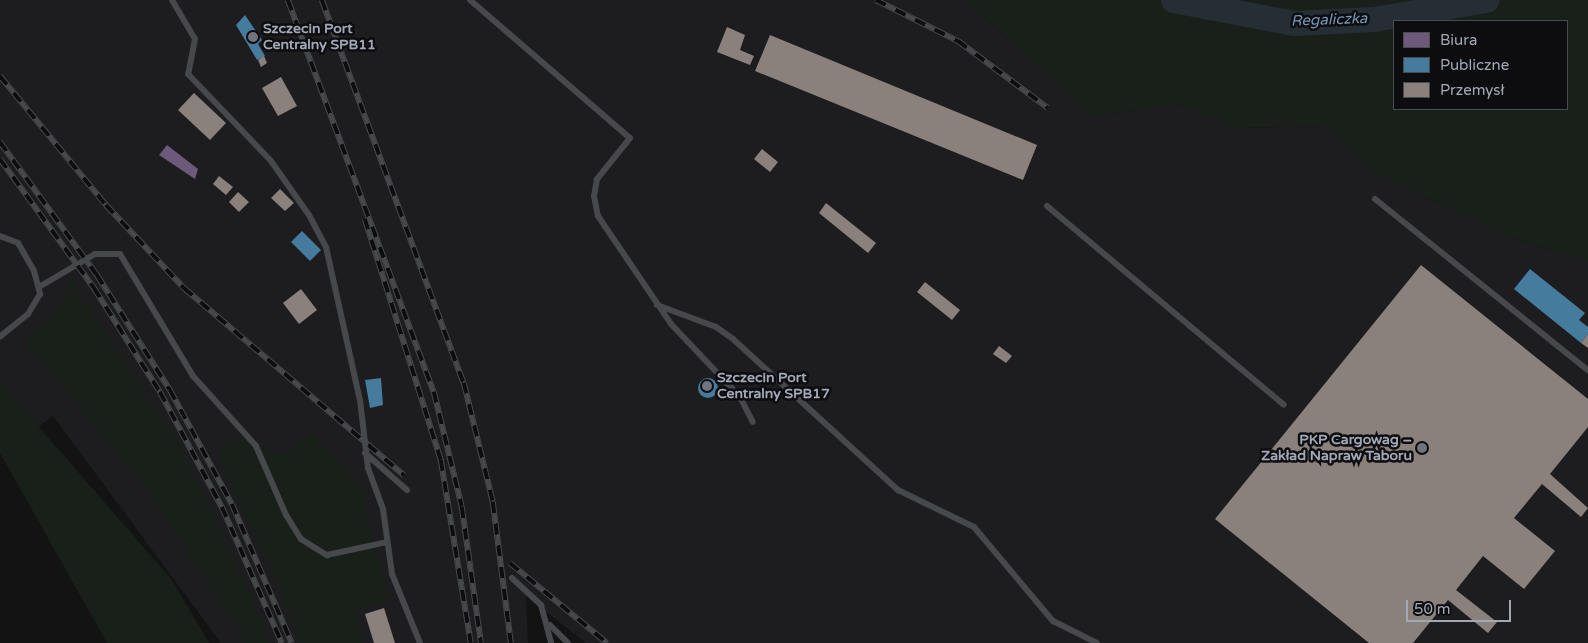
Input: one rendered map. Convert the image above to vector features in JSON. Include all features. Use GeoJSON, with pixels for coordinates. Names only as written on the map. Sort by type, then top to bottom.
{"type":"FeatureCollection","features":[{"type":"Feature","properties":{"kind":"lane"},"geometry":{"type":"LineString","coordinates":[[172,0],[195,38],[188,74],[270,161],[320,233],[358,390],[365,452],[383,509],[395,587],[420,643]]}},
{"type":"Feature","properties":{"kind":"lane"},"geometry":{"type":"LineString","coordinates":[[470,0],[630,138],[597,179],[594,202],[625,261],[697,357],[740,397],[753,422]]}},
{"type":"Feature","properties":{"kind":"lane"},"geometry":{"type":"LineString","coordinates":[[1375,199],[1588,370]]}},
{"type":"Feature","properties":{"kind":"lane"},"geometry":{"type":"LineString","coordinates":[[1047,206],[1284,405]]}},
{"type":"Feature","properties":{"kind":"lane"},"geometry":{"type":"LineString","coordinates":[[0,236],[18,243],[39,287]]}},
{"type":"Feature","properties":{"kind":"lane"},"geometry":{"type":"LineString","coordinates":[[0,337],[28,314],[39,287],[95,254],[120,254],[193,376],[256,446],[286,515],[301,539],[328,555],[387,542]]}},
{"type":"Feature","properties":{"kind":"lane"},"geometry":{"type":"LineString","coordinates":[[657,305],[716,327],[733,339],[898,490],[974,527],[1053,621],[1097,643]]}},
{"type":"Feature","properties":{"kind":"lane"},"geometry":{"type":"LineString","coordinates":[[365,452],[407,490]]}},
{"type":"Feature","properties":{"kind":"lane"},"geometry":{"type":"LineString","coordinates":[[512,578],[536,598],[548,622],[568,643]]}},
{"type":"Feature","properties":{"kind":"lane"},"geometry":{"type":"LineString","coordinates":[[548,622],[551,643]]}},
{"type":"Feature","properties":{"kind":"shaded area"},"geometry":{"type":"Polygon","coordinates":[[[0,0],[966,0],[1091,116],[1183,104],[1235,128],[1327,126],[1379,176],[1522,241],[1588,261],[1588,643],[586,643],[526,596],[528,643],[221,643],[53,416],[38,427],[0,385],[0,0]]]}},
{"type":"Feature","properties":{"kind":"shaded area"},"geometry":{"type":"Polygon","coordinates":[[[966,0],[1588,0],[1588,261],[1522,241],[1379,176],[1327,126],[1235,128],[1183,104],[1091,116],[966,0]]]}},
{"type":"Feature","properties":{"kind":"shaded area"},"geometry":{"type":"Polygon","coordinates":[[[71,280],[184,452],[271,643],[247,643],[148,491],[25,341],[59,310],[71,280]]]}},
{"type":"Feature","properties":{"kind":"shaded area"},"geometry":{"type":"Polygon","coordinates":[[[0,382],[172,580],[209,643],[107,643],[0,453],[0,382]]]}},
{"type":"Feature","properties":{"kind":"shaded area"},"geometry":{"type":"Polygon","coordinates":[[[311,432],[360,484],[368,527],[386,583],[389,600],[354,611],[364,643],[301,643],[270,566],[217,454],[243,436],[283,456],[311,432]]]}},
{"type":"Feature","properties":{"kind":"building: Biura"},"geometry":{"type":"Polygon","coordinates":[[[167,145],[198,169],[195,179],[159,155],[167,145]]]}},
{"type":"Feature","properties":{"kind":"building: Publiczne","name":"Szczecin Port Centralny SPB11"},"geometry":{"type":"Polygon","coordinates":[[[245,15],[262,40],[258,44],[265,56],[257,60],[236,25],[245,15]]]}},
{"type":"Feature","properties":{"kind":"building: Publiczne"},"geometry":{"type":"Polygon","coordinates":[[[302,231],[321,250],[310,261],[291,242],[302,231]]]}},
{"type":"Feature","properties":{"kind":"building: Publiczne"},"geometry":{"type":"Polygon","coordinates":[[[1530,269],[1585,313],[1579,320],[1588,327],[1588,334],[1581,343],[1514,289],[1530,269]]]}},
{"type":"Feature","properties":{"kind":"building: Publiczne"},"geometry":{"type":"Polygon","coordinates":[[[381,378],[383,405],[370,408],[365,380],[381,378]]]}},
{"type":"Feature","properties":{"kind":"building: Publiczne","name":"Szczecin Port Centralny SPB17"},"geometry":{"type":"Polygon","coordinates":[[[708,378],[715,381],[718,388],[715,395],[708,398],[701,395],[698,388],[701,381],[708,378]]]}},
{"type":"Feature","properties":{"kind":"building: Przemysł"},"geometry":{"type":"Polygon","coordinates":[[[727,27],[745,35],[740,50],[754,56],[750,65],[717,52],[727,27]]]}},
{"type":"Feature","properties":{"kind":"building: Przemysł"},"geometry":{"type":"Polygon","coordinates":[[[770,35],[1037,145],[1023,180],[755,71],[770,35]]]}},
{"type":"Feature","properties":{"kind":"building: Przemysł"},"geometry":{"type":"Polygon","coordinates":[[[264,56],[267,63],[261,67],[258,60],[264,56]]]}},
{"type":"Feature","properties":{"kind":"building: Przemysł"},"geometry":{"type":"Polygon","coordinates":[[[281,77],[297,106],[278,116],[262,88],[281,77]]]}},
{"type":"Feature","properties":{"kind":"building: Przemysł"},"geometry":{"type":"Polygon","coordinates":[[[194,93],[226,123],[210,140],[178,110],[194,93]]]}},
{"type":"Feature","properties":{"kind":"building: Przemysł"},"geometry":{"type":"Polygon","coordinates":[[[762,149],[778,162],[770,172],[754,159],[762,149]]]}},
{"type":"Feature","properties":{"kind":"building: Przemysł"},"geometry":{"type":"Polygon","coordinates":[[[219,176],[233,187],[226,195],[213,184],[219,176]]]}},
{"type":"Feature","properties":{"kind":"building: Przemysł"},"geometry":{"type":"Polygon","coordinates":[[[280,189],[294,203],[285,211],[271,198],[280,189]]]}},
{"type":"Feature","properties":{"kind":"building: Przemysł"},"geometry":{"type":"Polygon","coordinates":[[[238,192],[249,202],[239,212],[229,202],[238,192]]]}},
{"type":"Feature","properties":{"kind":"building: Przemysł"},"geometry":{"type":"Polygon","coordinates":[[[826,203],[876,243],[868,253],[819,213],[826,203]]]}},
{"type":"Feature","properties":{"kind":"building: Przemysł","name":"PKP Cargowag – Zakład Napraw Taboru"},"geometry":{"type":"Polygon","coordinates":[[[1421,265],[1588,399],[1588,427],[1550,474],[1588,508],[1581,517],[1542,484],[1514,518],[1555,551],[1524,589],[1483,556],[1456,590],[1497,622],[1488,633],[1448,600],[1413,643],[1369,643],[1215,519],[1421,265]]]}},
{"type":"Feature","properties":{"kind":"building: Przemysł"},"geometry":{"type":"Polygon","coordinates":[[[925,282],[960,310],[952,320],[917,292],[925,282]]]}},
{"type":"Feature","properties":{"kind":"building: Przemysł"},"geometry":{"type":"Polygon","coordinates":[[[301,289],[317,310],[299,324],[283,303],[301,289]]]}},
{"type":"Feature","properties":{"kind":"building: Przemysł"},"geometry":{"type":"Polygon","coordinates":[[[1588,334],[1588,348],[1581,343],[1588,334]]]}},
{"type":"Feature","properties":{"kind":"building: Przemysł"},"geometry":{"type":"Polygon","coordinates":[[[999,346],[1012,356],[1006,363],[993,354],[999,346]]]}},
{"type":"Feature","properties":{"kind":"building: Przemysł"},"geometry":{"type":"Polygon","coordinates":[[[384,608],[395,643],[374,643],[365,614],[384,608]]]}},
{"type":"Feature","properties":{"kind":"waterway","name":"Regaliczka"},"geometry":{"type":"LineString","coordinates":[[1173,0],[1294,23],[1373,19],[1486,0]]}},
{"type":"Feature","properties":{"kind":"railway"},"geometry":{"type":"LineString","coordinates":[[288,0],[434,392],[462,507],[481,643]]}},
{"type":"Feature","properties":{"kind":"railway"},"geometry":{"type":"LineString","coordinates":[[322,0],[464,383],[493,502],[511,643]]}},
{"type":"Feature","properties":{"kind":"railway"},"geometry":{"type":"LineString","coordinates":[[876,0],[958,41],[1048,108]]}},
{"type":"Feature","properties":{"kind":"railway"},"geometry":{"type":"LineString","coordinates":[[0,76],[106,205],[184,288],[404,475]]}},
{"type":"Feature","properties":{"kind":"railway"},"geometry":{"type":"LineString","coordinates":[[0,142],[97,275],[170,390],[232,504],[292,643]]}},
{"type":"Feature","properties":{"kind":"railway"},"geometry":{"type":"LineString","coordinates":[[0,159],[94,288],[160,392],[222,507],[282,643]]}},
{"type":"Feature","properties":{"kind":"railway"},"geometry":{"type":"LineString","coordinates":[[365,219],[441,460],[471,643]]}},
{"type":"Feature","properties":{"kind":"railway"},"geometry":{"type":"LineString","coordinates":[[510,563],[607,643]]}},
{"type":"Feature","properties":{"kind":"place","name":"Szczecin Port Centralny SPB11"},"geometry":{"type":"Point","coordinates":[253,37]}},
{"type":"Feature","properties":{"kind":"place","name":"Szczecin Port Centralny SPB17"},"geometry":{"type":"Point","coordinates":[707,386]}},
{"type":"Feature","properties":{"kind":"place","name":"PKP Cargowag – Zakład Napraw Taboru"},"geometry":{"type":"Point","coordinates":[1422,448]}}]}
